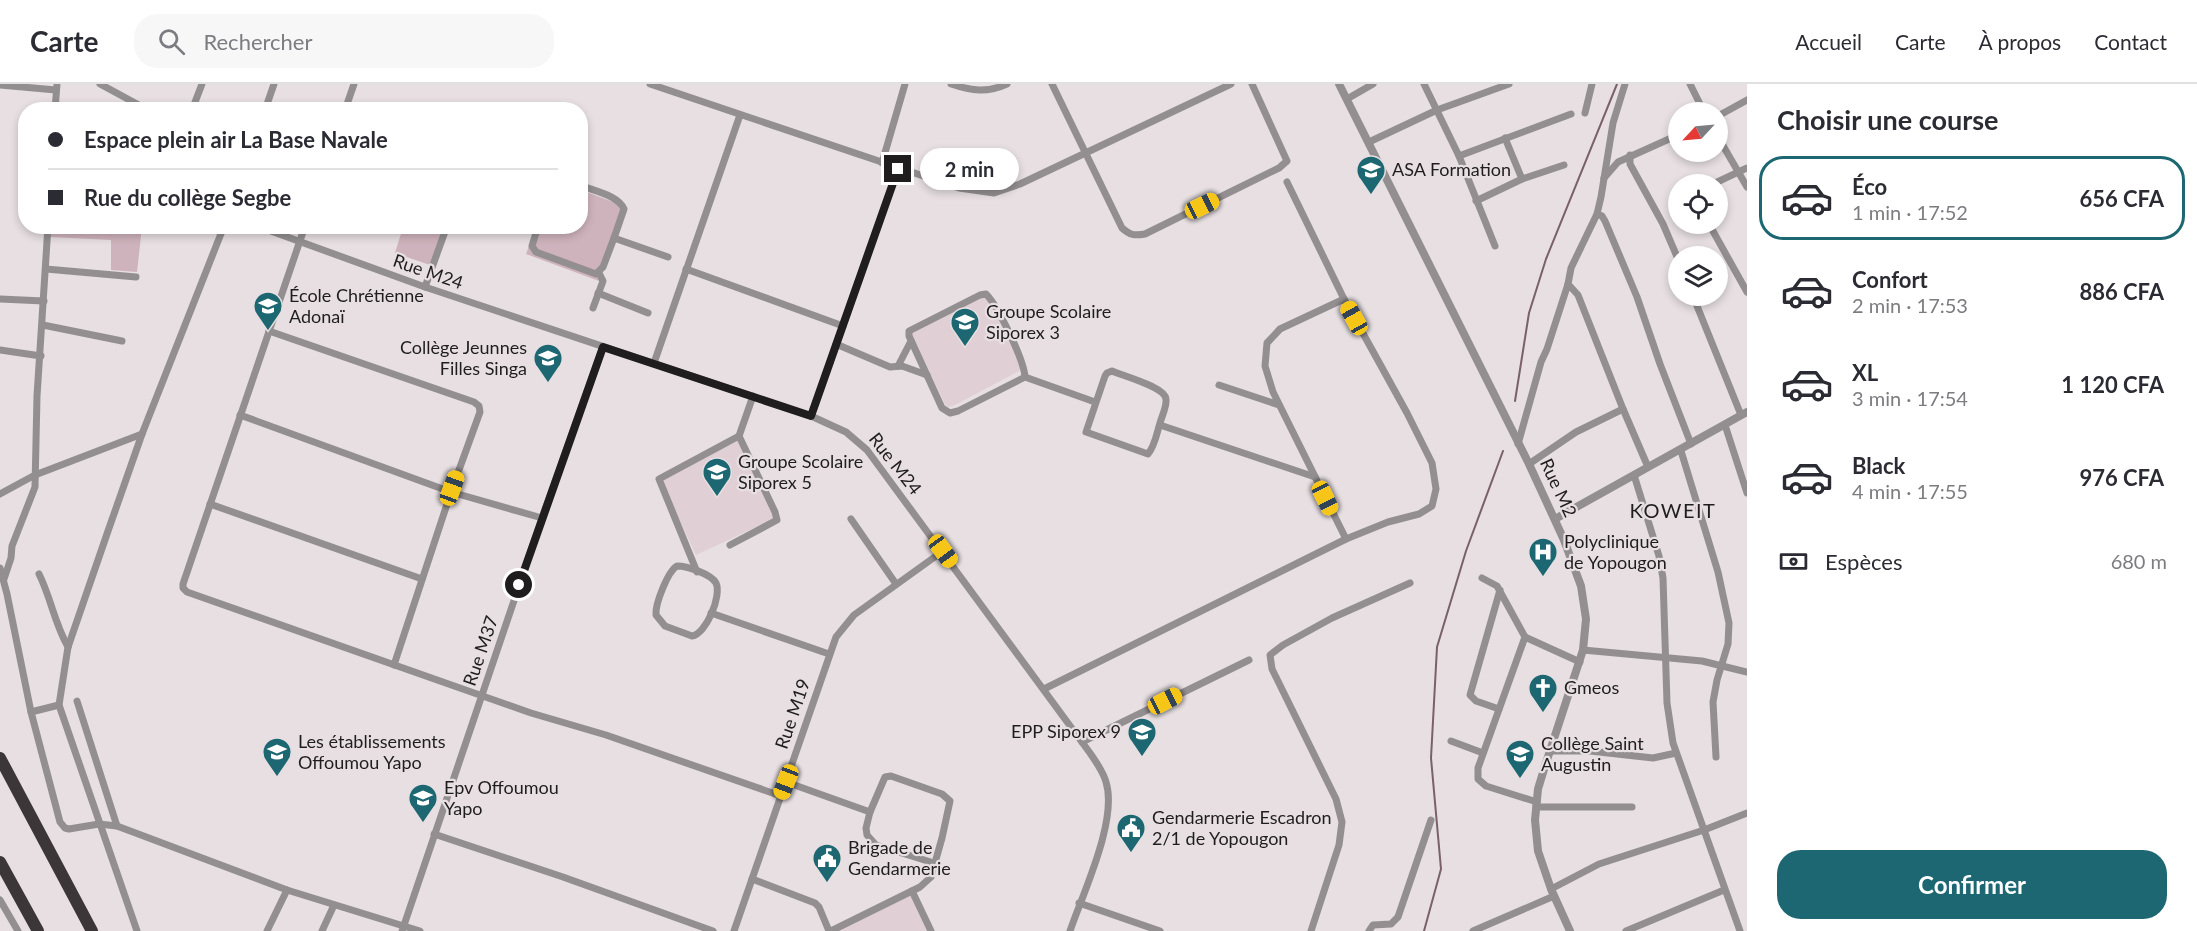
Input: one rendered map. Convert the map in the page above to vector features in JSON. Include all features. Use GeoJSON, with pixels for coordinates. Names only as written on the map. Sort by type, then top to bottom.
{"type":"FeatureCollection","features":[{"type":"Feature","properties":{"kind":"highway"},"geometry":{"type":"LineString","coordinates":[[0,758],[92,931]]}},
{"type":"Feature","properties":{"kind":"highway"},"geometry":{"type":"LineString","coordinates":[[0,862],[38,931]]}},
{"type":"Feature","properties":{"kind":"street"},"geometry":{"type":"LineString","coordinates":[[100,84],[127,102]]}},
{"type":"Feature","properties":{"kind":"street"},"geometry":{"type":"LineString","coordinates":[[195,102],[202,84]]}},
{"type":"Feature","properties":{"kind":"street"},"geometry":{"type":"LineString","coordinates":[[268,102],[274,84]]}},
{"type":"Feature","properties":{"kind":"street"},"geometry":{"type":"LineString","coordinates":[[348,102],[354,84]]}},
{"type":"Feature","properties":{"kind":"street"},"geometry":{"type":"LineString","coordinates":[[650,84],[898,169],[959,188],[994,193],[1020,184],[1086,154],[1231,84]]}},
{"type":"Feature","properties":{"kind":"street"},"geometry":{"type":"LineString","coordinates":[[882,163],[905,84]]}},
{"type":"Feature","properties":{"kind":"street"},"geometry":{"type":"LineString","coordinates":[[951,84],[973,91],[999,88],[1007,84]]}},
{"type":"Feature","properties":{"kind":"street"},"geometry":{"type":"LineString","coordinates":[[1052,84],[1122,228],[1130,234],[1145,234],[1279,168],[1287,161],[1252,84]]}},
{"type":"Feature","properties":{"kind":"street","name":"Rue M2"},"geometry":{"type":"LineString","coordinates":[[1339,84],[1555,519],[1581,586],[1586,619],[1583,650],[1550,751],[1536,804],[1535,820],[1538,851],[1570,931]]}},
{"type":"Feature","properties":{"kind":"street"},"geometry":{"type":"LineString","coordinates":[[1347,99],[1373,84]]}},
{"type":"Feature","properties":{"kind":"street"},"geometry":{"type":"LineString","coordinates":[[1424,84],[1459,156],[1496,246]]}},
{"type":"Feature","properties":{"kind":"street"},"geometry":{"type":"LineString","coordinates":[[1369,142],[1437,110],[1509,84]]}},
{"type":"Feature","properties":{"kind":"street"},"geometry":{"type":"LineString","coordinates":[[1585,113],[1592,84]]}},
{"type":"Feature","properties":{"kind":"street"},"geometry":{"type":"LineString","coordinates":[[1518,444],[1571,268],[1597,214],[1613,123],[1624,84]]}},
{"type":"Feature","properties":{"kind":"street"},"geometry":{"type":"LineString","coordinates":[[1689,84],[1699,102]]}},
{"type":"Feature","properties":{"kind":"street"},"geometry":{"type":"LineString","coordinates":[[0,85],[57,87],[56,102]]}},
{"type":"Feature","properties":{"kind":"street"},"geometry":{"type":"LineString","coordinates":[[1728,110],[1747,100]]}},
{"type":"Feature","properties":{"kind":"street"},"geometry":{"type":"LineString","coordinates":[[1459,156],[1570,114]]}},
{"type":"Feature","properties":{"kind":"street"},"geometry":{"type":"LineString","coordinates":[[654,363],[740,115]]}},
{"type":"Feature","properties":{"kind":"street"},"geometry":{"type":"LineString","coordinates":[[1505,138],[1522,179]]}},
{"type":"Feature","properties":{"kind":"street"},"geometry":{"type":"LineString","coordinates":[[1604,178],[1618,162],[1668,139]]}},
{"type":"Feature","properties":{"kind":"street"},"geometry":{"type":"LineString","coordinates":[[1728,154],[1747,187]]}},
{"type":"Feature","properties":{"kind":"street"},"geometry":{"type":"LineString","coordinates":[[1630,155],[1629,164],[1673,246]]}},
{"type":"Feature","properties":{"kind":"street"},"geometry":{"type":"LineString","coordinates":[[1476,201],[1522,179],[1564,165]]}},
{"type":"Feature","properties":{"kind":"street"},"geometry":{"type":"LineString","coordinates":[[1728,177],[1747,168]]}},
{"type":"Feature","properties":{"kind":"street"},"geometry":{"type":"LineString","coordinates":[[811,416],[898,169]]}},
{"type":"Feature","properties":{"kind":"street"},"geometry":{"type":"LineString","coordinates":[[1044,689],[1346,539],[1388,522],[1426,511],[1432,506],[1436,489],[1427,453],[1344,299],[1287,182]]}},
{"type":"Feature","properties":{"kind":"street"},"geometry":{"type":"LineString","coordinates":[[588,188],[616,199],[624,209],[599,273]]}},
{"type":"Feature","properties":{"kind":"street"},"geometry":{"type":"LineString","coordinates":[[1597,214],[1605,221],[1637,297],[1691,444]]}},
{"type":"Feature","properties":{"kind":"street"},"geometry":{"type":"LineString","coordinates":[[4,579],[11,558],[12,546],[32,500],[35,487],[37,396],[48,234]]}},
{"type":"Feature","properties":{"kind":"street"},"geometry":{"type":"LineString","coordinates":[[137,931],[59,705],[68,647],[142,434],[222,234]]}},
{"type":"Feature","properties":{"kind":"street","name":"Rue M24"},"geometry":{"type":"LineString","coordinates":[[278,234],[426,287],[811,416],[846,432],[861,443],[1044,689],[1102,773],[1106,783],[1108,803],[1101,842],[1070,931]]}},
{"type":"Feature","properties":{"kind":"street"},"geometry":{"type":"LineString","coordinates":[[302,234],[183,588],[187,592],[394,665],[781,795]]}},
{"type":"Feature","properties":{"kind":"street"},"geometry":{"type":"LineString","coordinates":[[426,287],[444,234]]}},
{"type":"Feature","properties":{"kind":"street"},"geometry":{"type":"LineString","coordinates":[[536,234],[532,246],[536,252],[599,273],[603,279],[593,308]]}},
{"type":"Feature","properties":{"kind":"street"},"geometry":{"type":"LineString","coordinates":[[1715,234],[1747,292]]}},
{"type":"Feature","properties":{"kind":"street"},"geometry":{"type":"LineString","coordinates":[[614,238],[668,257]]}},
{"type":"Feature","properties":{"kind":"street"},"geometry":{"type":"LineString","coordinates":[[46,269],[136,277]]}},
{"type":"Feature","properties":{"kind":"street"},"geometry":{"type":"LineString","coordinates":[[686,269],[843,326]]}},
{"type":"Feature","properties":{"kind":"street"},"geometry":{"type":"LineString","coordinates":[[1568,284],[1578,295],[1648,467]]}},
{"type":"Feature","properties":{"kind":"street"},"geometry":{"type":"LineString","coordinates":[[598,294],[648,313]]}},
{"type":"Feature","properties":{"kind":"street"},"geometry":{"type":"LineString","coordinates":[[1025,377],[1023,363],[987,294],[980,295],[911,329],[908,334],[942,408],[950,413],[1025,377],[1095,402]]}},
{"type":"Feature","properties":{"kind":"street"},"geometry":{"type":"LineString","coordinates":[[0,299],[45,301]]}},
{"type":"Feature","properties":{"kind":"street"},"geometry":{"type":"LineString","coordinates":[[1344,299],[1280,329],[1267,343],[1265,366],[1268,380],[1279,405],[1346,539]]}},
{"type":"Feature","properties":{"kind":"street"},"geometry":{"type":"LineString","coordinates":[[1555,519],[1744,414],[1697,306]]}},
{"type":"Feature","properties":{"kind":"street"},"geometry":{"type":"LineString","coordinates":[[43,325],[122,341]]}},
{"type":"Feature","properties":{"kind":"street"},"geometry":{"type":"LineString","coordinates":[[269,331],[474,402],[479,406],[480,412],[450,492],[394,665]]}},
{"type":"Feature","properties":{"kind":"street"},"geometry":{"type":"LineString","coordinates":[[898,366],[911,341]]}},
{"type":"Feature","properties":{"kind":"street"},"geometry":{"type":"LineString","coordinates":[[836,344],[890,367],[902,366],[927,375]]}},
{"type":"Feature","properties":{"kind":"street","name":"Rue M37"},"geometry":{"type":"LineString","coordinates":[[403,928],[603,347]]}},
{"type":"Feature","properties":{"kind":"street"},"geometry":{"type":"LineString","coordinates":[[0,350],[41,356]]}},
{"type":"Feature","properties":{"kind":"street"},"geometry":{"type":"LineString","coordinates":[[1112,371],[1163,392],[1167,400],[1160,425],[1151,450],[1145,454],[1087,433],[1095,402],[1107,372],[1112,371]]}},
{"type":"Feature","properties":{"kind":"street"},"geometry":{"type":"LineString","coordinates":[[1219,385],[1279,405]]}},
{"type":"Feature","properties":{"kind":"street"},"geometry":{"type":"LineString","coordinates":[[697,572],[659,480],[739,436],[753,396]]}},
{"type":"Feature","properties":{"kind":"street"},"geometry":{"type":"LineString","coordinates":[[1528,464],[1576,432],[1623,409]]}},
{"type":"Feature","properties":{"kind":"street"},"geometry":{"type":"LineString","coordinates":[[240,415],[450,492],[542,519]]}},
{"type":"Feature","properties":{"kind":"street"},"geometry":{"type":"LineString","coordinates":[[1160,425],[1315,477]]}},
{"type":"Feature","properties":{"kind":"street"},"geometry":{"type":"LineString","coordinates":[[1725,425],[1747,493]]}},
{"type":"Feature","properties":{"kind":"street"},"geometry":{"type":"LineString","coordinates":[[0,494],[35,475],[142,434]]}},
{"type":"Feature","properties":{"kind":"street"},"geometry":{"type":"LineString","coordinates":[[730,544],[777,520],[739,436]]}},
{"type":"Feature","properties":{"kind":"street"},"geometry":{"type":"LineString","coordinates":[[1681,451],[1707,533],[1728,613],[1728,644],[1713,702],[1716,756]]}},
{"type":"Feature","properties":{"kind":"street"},"geometry":{"type":"LineString","coordinates":[[1634,475],[1659,556],[1663,578],[1667,703],[1676,753],[1740,931]]}},
{"type":"Feature","properties":{"kind":"street"},"geometry":{"type":"LineString","coordinates":[[210,504],[422,579]]}},
{"type":"Feature","properties":{"kind":"street"},"geometry":{"type":"LineString","coordinates":[[851,519],[896,584]]}},
{"type":"Feature","properties":{"kind":"street","name":"Rue M19"},"geometry":{"type":"LineString","coordinates":[[734,931],[836,637],[854,615],[943,551]]}},
{"type":"Feature","properties":{"kind":"street"},"geometry":{"type":"LineString","coordinates":[[684,566],[697,572],[715,582],[717,594],[711,613],[700,633],[692,636],[664,626],[656,615],[673,568],[684,566]]}},
{"type":"Feature","properties":{"kind":"street"},"geometry":{"type":"LineString","coordinates":[[0,568],[31,712],[60,822],[65,828],[99,824],[117,826],[287,890],[403,928],[420,931]]}},
{"type":"Feature","properties":{"kind":"street"},"geometry":{"type":"LineString","coordinates":[[39,574],[57,627],[68,647]]}},
{"type":"Feature","properties":{"kind":"street"},"geometry":{"type":"LineString","coordinates":[[1482,578],[1492,582],[1500,590],[1525,637],[1580,662]]}},
{"type":"Feature","properties":{"kind":"street"},"geometry":{"type":"LineString","coordinates":[[1311,931],[1336,855],[1342,822],[1336,799],[1272,669],[1270,656],[1283,645],[1332,618],[1410,583]]}},
{"type":"Feature","properties":{"kind":"street"},"geometry":{"type":"LineString","coordinates":[[1499,709],[1476,701],[1470,695],[1500,590]]}},
{"type":"Feature","properties":{"kind":"street"},"geometry":{"type":"LineString","coordinates":[[711,613],[829,654]]}},
{"type":"Feature","properties":{"kind":"street"},"geometry":{"type":"LineString","coordinates":[[1525,637],[1483,753],[1477,773],[1478,779],[1482,784],[1536,804],[1632,807]]}},
{"type":"Feature","properties":{"kind":"street"},"geometry":{"type":"LineString","coordinates":[[1583,650],[1702,661],[1747,672]]}},
{"type":"Feature","properties":{"kind":"street"},"geometry":{"type":"LineString","coordinates":[[1082,742],[1249,660]]}},
{"type":"Feature","properties":{"kind":"street"},"geometry":{"type":"LineString","coordinates":[[77,701],[117,826]]}},
{"type":"Feature","properties":{"kind":"street"},"geometry":{"type":"LineString","coordinates":[[31,712],[59,705]]}},
{"type":"Feature","properties":{"kind":"street"},"geometry":{"type":"LineString","coordinates":[[1451,741],[1483,753]]}},
{"type":"Feature","properties":{"kind":"street"},"geometry":{"type":"LineString","coordinates":[[1550,751],[1590,751],[1653,758],[1676,753]]}},
{"type":"Feature","properties":{"kind":"street"},"geometry":{"type":"LineString","coordinates":[[752,879],[815,903],[830,931],[929,881],[950,807],[947,796],[888,776],[882,780],[870,812],[866,828],[867,835],[873,843],[934,863]]}},
{"type":"Feature","properties":{"kind":"street"},"geometry":{"type":"LineString","coordinates":[[786,782],[870,812]]}},
{"type":"Feature","properties":{"kind":"street"},"geometry":{"type":"LineString","coordinates":[[1473,931],[1553,893],[1599,864],[1704,830],[1747,813]]}},
{"type":"Feature","properties":{"kind":"street"},"geometry":{"type":"LineString","coordinates":[[1369,931],[1374,925],[1391,924],[1398,917],[1431,820]]}},
{"type":"Feature","properties":{"kind":"street"},"geometry":{"type":"LineString","coordinates":[[434,834],[713,931]]}},
{"type":"Feature","properties":{"kind":"street"},"geometry":{"type":"LineString","coordinates":[[267,931],[287,890]]}},
{"type":"Feature","properties":{"kind":"street"},"geometry":{"type":"LineString","coordinates":[[1626,931],[1724,890]]}},
{"type":"Feature","properties":{"kind":"street"},"geometry":{"type":"LineString","coordinates":[[912,891],[931,931]]}},
{"type":"Feature","properties":{"kind":"street"},"geometry":{"type":"LineString","coordinates":[[0,900],[18,931]]}},
{"type":"Feature","properties":{"kind":"street"},"geometry":{"type":"LineString","coordinates":[[1079,903],[1160,931]]}},
{"type":"Feature","properties":{"kind":"street"},"geometry":{"type":"LineString","coordinates":[[322,931],[334,905]]}},
{"type":"Feature","properties":{"kind":"shaded area"},"geometry":{"type":"Polygon","coordinates":[[[588,193],[627,207],[599,281],[526,254],[533,234],[588,234],[588,193]]]}},
{"type":"Feature","properties":{"kind":"shaded area"},"geometry":{"type":"Polygon","coordinates":[[[50,234],[141,234],[137,272],[111,270],[111,240],[50,237],[50,234]]]}},
{"type":"Feature","properties":{"kind":"shaded area"},"geometry":{"type":"Polygon","coordinates":[[[401,234],[443,234],[433,266],[395,253],[401,234]]]}},
{"type":"Feature","properties":{"kind":"shaded area","name":"Groupe Scolaire Siporex 3"},"geometry":{"type":"Polygon","coordinates":[[[978,297],[988,297],[1021,362],[1021,370],[949,407],[946,406],[910,331],[978,297]]]}},
{"type":"Feature","properties":{"kind":"shaded area","name":"Groupe Scolaire Siporex 5"},"geometry":{"type":"Polygon","coordinates":[[[738,440],[775,518],[696,555],[660,479],[738,440]]]}},
{"type":"Feature","properties":{"kind":"shaded area"},"geometry":{"type":"Polygon","coordinates":[[[909,893],[927,931],[834,931],[909,893]]]}},
{"type":"Feature","properties":{"kind":"waterway"},"geometry":{"type":"LineString","coordinates":[[1515,401],[1529,313],[1546,259],[1617,84]]}},
{"type":"Feature","properties":{"kind":"waterway"},"geometry":{"type":"LineString","coordinates":[[1424,931],[1441,869],[1431,758],[1437,647],[1466,551],[1503,451]]}},
{"type":"Feature","properties":{"kind":"place","name":"ASA Formation"},"geometry":{"type":"Point","coordinates":[1371,196]}},
{"type":"Feature","properties":{"kind":"place","name":"École Chrétienne Adonaï"},"geometry":{"type":"Point","coordinates":[268,332]}},
{"type":"Feature","properties":{"kind":"place","name":"Groupe Scolaire Siporex 3"},"geometry":{"type":"Point","coordinates":[965,348]}},
{"type":"Feature","properties":{"kind":"place","name":"Collège Jeunnes Filles Singa"},"geometry":{"type":"Point","coordinates":[548,384]}},
{"type":"Feature","properties":{"kind":"place","name":"Groupe Scolaire Siporex 5"},"geometry":{"type":"Point","coordinates":[717,498]}},
{"type":"Feature","properties":{"kind":"place","name":"Polyclinique de Yopougon"},"geometry":{"type":"Point","coordinates":[1543,578]}},
{"type":"Feature","properties":{"kind":"place","name":"Gmeos"},"geometry":{"type":"Point","coordinates":[1543,714]}},
{"type":"Feature","properties":{"kind":"place","name":"EPP Siporex 9"},"geometry":{"type":"Point","coordinates":[1142,758]}},
{"type":"Feature","properties":{"kind":"place","name":"Les établissements Offoumou Yapo"},"geometry":{"type":"Point","coordinates":[277,778]}},
{"type":"Feature","properties":{"kind":"place","name":"Collège Saint Augustin"},"geometry":{"type":"Point","coordinates":[1520,780]}},
{"type":"Feature","properties":{"kind":"place","name":"Epv Offoumou Yapo"},"geometry":{"type":"Point","coordinates":[423,824]}},
{"type":"Feature","properties":{"kind":"place","name":"Gendarmerie Escadron 2/1 de Yopougon"},"geometry":{"type":"Point","coordinates":[1131,854]}},
{"type":"Feature","properties":{"kind":"place","name":"Brigade de Gendarmerie"},"geometry":{"type":"Point","coordinates":[827,884]}},
{"type":"Feature","properties":{"kind":"district","name":"KOWEIT"},"geometry":{"type":"Point","coordinates":[1673,511]}},
{"type":"Feature","properties":{"kind":"route"},"geometry":{"type":"LineString","coordinates":[[519,585],[603,347],[811,416],[898,169]]}}]}
